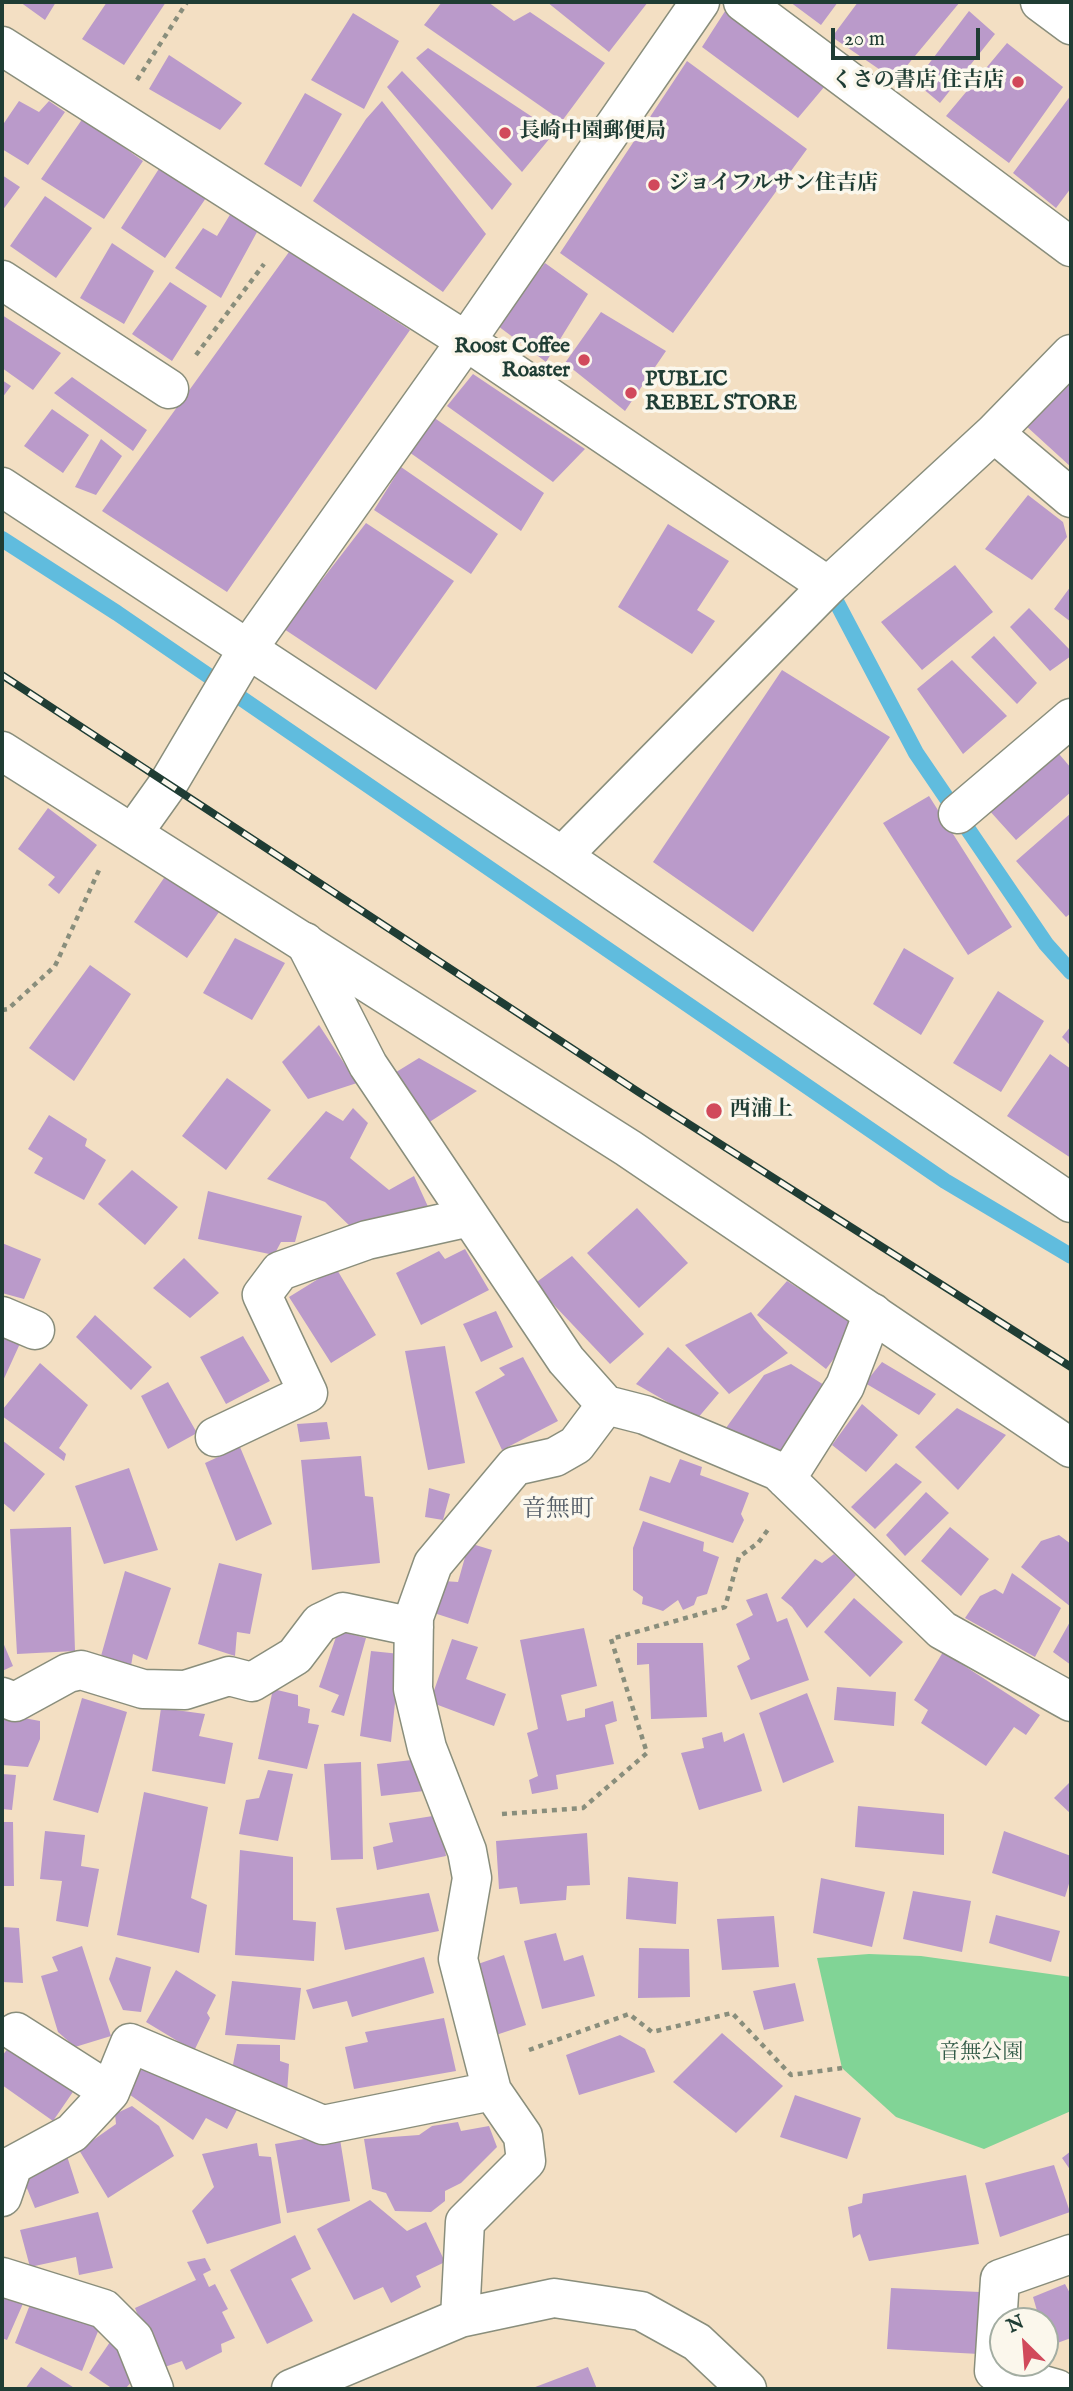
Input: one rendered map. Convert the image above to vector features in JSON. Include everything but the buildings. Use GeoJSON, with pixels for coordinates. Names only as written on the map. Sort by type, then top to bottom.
{"type":"FeatureCollection","features":[{"type":"Feature","properties":{"kind":"main road"},"geometry":{"type":"LineString","coordinates":[[126,830],[168,784],[249,647],[466,341],[700,2]]}},
{"type":"Feature","properties":{"kind":"main road"},"geometry":{"type":"LineString","coordinates":[[743,2],[1071,247]]}},
{"type":"Feature","properties":{"kind":"main road"},"geometry":{"type":"LineString","coordinates":[[1040,2],[1071,24]]}},
{"type":"Feature","properties":{"kind":"main road"},"geometry":{"type":"LineString","coordinates":[[2,46],[466,341],[828,586]]}},
{"type":"Feature","properties":{"kind":"main road"},"geometry":{"type":"LineString","coordinates":[[2,280],[169,390]]}},
{"type":"Feature","properties":{"kind":"main road"},"geometry":{"type":"LineString","coordinates":[[562,856],[828,586],[994,433],[1071,354]]}},
{"type":"Feature","properties":{"kind":"main road"},"geometry":{"type":"LineString","coordinates":[[994,433],[1071,498]]}},
{"type":"Feature","properties":{"kind":"main road"},"geometry":{"type":"LineString","coordinates":[[2,487],[249,647],[562,856],[1071,1203]]}},
{"type":"Feature","properties":{"kind":"main road"},"geometry":{"type":"LineString","coordinates":[[958,814],[1071,718]]}},
{"type":"Feature","properties":{"kind":"main road"},"geometry":{"type":"LineString","coordinates":[[2,751],[628,1148],[1071,1448]]}},
{"type":"Feature","properties":{"kind":"main road"},"geometry":{"type":"LineString","coordinates":[[305,942],[368,1065],[566,1360],[606,1405],[645,1415],[778,1471],[942,1630],[1071,1702]]}},
{"type":"Feature","properties":{"kind":"main road"},"geometry":{"type":"LineString","coordinates":[[215,1437],[308,1393],[262,1295],[280,1271],[367,1240],[470,1217]]}},
{"type":"Feature","properties":{"kind":"main road"},"geometry":{"type":"LineString","coordinates":[[793,1485],[845,1386],[873,1313]]}},
{"type":"Feature","properties":{"kind":"main road"},"geometry":{"type":"LineString","coordinates":[[460,2318],[465,2222],[526,2161],[523,2136],[488,2078],[458,1959],[472,1878],[467,1851],[427,1748],[413,1689],[414,1617],[433,1564],[515,1466],[555,1457],[576,1445],[606,1405]]}},
{"type":"Feature","properties":{"kind":"main road"},"geometry":{"type":"LineString","coordinates":[[2,1697],[15,1702],[68,1673],[81,1670],[144,1689],[185,1690],[229,1676],[252,1682],[295,1656],[320,1623],[343,1612],[414,1627]]}},
{"type":"Feature","properties":{"kind":"main road"},"geometry":{"type":"LineString","coordinates":[[16,2032],[110,2092]]}},
{"type":"Feature","properties":{"kind":"main road"},"geometry":{"type":"LineString","coordinates":[[5,2179],[13,2165],[72,2133],[110,2092],[130,2043],[323,2125],[488,2078]]}},
{"type":"Feature","properties":{"kind":"main road"},"geometry":{"type":"LineString","coordinates":[[1057,2389],[994,2371],[1000,2279],[1071,2254]]}},
{"type":"Feature","properties":{"kind":"main road"},"geometry":{"type":"LineString","coordinates":[[2,2277],[104,2309],[134,2339],[154,2389]]}},
{"type":"Feature","properties":{"kind":"main road"},"geometry":{"type":"LineString","coordinates":[[291,2389],[460,2318],[554,2298],[641,2311],[697,2342],[747,2389]]}},
{"type":"Feature","properties":{"kind":"path"},"geometry":{"type":"LineString","coordinates":[[113,117],[187,2]]}},
{"type":"Feature","properties":{"kind":"path"},"geometry":{"type":"LineString","coordinates":[[169,390],[290,229]]}},
{"type":"Feature","properties":{"kind":"path"},"geometry":{"type":"LineString","coordinates":[[2,1010],[8,1009],[55,966],[126,830]]}},
{"type":"Feature","properties":{"kind":"path"},"geometry":{"type":"LineString","coordinates":[[454,1818],[583,1808],[648,1753],[611,1639],[725,1607],[739,1557],[758,1543],[793,1485]]}},
{"type":"Feature","properties":{"kind":"path"},"geometry":{"type":"LineString","coordinates":[[488,2078],[629,2014],[652,2032],[732,2013],[791,2075],[842,2068]]}},
{"type":"Feature","properties":{"kind":"green space","name":"音無公園"},"geometry":{"type":"Polygon","coordinates":[[[869,1954],[921,1956],[1071,1977],[1071,2111],[984,2149],[896,2117],[842,2068],[817,1958],[869,1954]]]}},
{"type":"Feature","properties":{"kind":"waterway"},"geometry":{"type":"LineString","coordinates":[[2,539],[117,613],[945,1181],[1071,1256]]}},
{"type":"Feature","properties":{"kind":"waterway"},"geometry":{"type":"LineString","coordinates":[[828,586],[916,753],[1046,944],[1071,972]]}},
{"type":"Feature","properties":{"kind":"railway"},"geometry":{"type":"LineString","coordinates":[[2,675],[640,1093],[1071,1367]]}},
{"type":"Feature","properties":{"kind":"place","name":"くさの書店 住吉店"},"geometry":{"type":"Point","coordinates":[1018,82]}},
{"type":"Feature","properties":{"kind":"place","name":"長崎中園郵便局"},"geometry":{"type":"Point","coordinates":[505,133]}},
{"type":"Feature","properties":{"kind":"place","name":"ジョイフルサン住吉店"},"geometry":{"type":"Point","coordinates":[654,185]}},
{"type":"Feature","properties":{"kind":"place","name":"Roost Coffee Roaster"},"geometry":{"type":"Point","coordinates":[584,360]}},
{"type":"Feature","properties":{"kind":"place","name":"PUBLIC REBEL STORE"},"geometry":{"type":"Point","coordinates":[631,393]}},
{"type":"Feature","properties":{"kind":"place","name":"西浦上"},"geometry":{"type":"Point","coordinates":[714,1111]}},
{"type":"Feature","properties":{"kind":"district","name":"音無町"},"geometry":{"type":"Point","coordinates":[558,1511]}}]}
